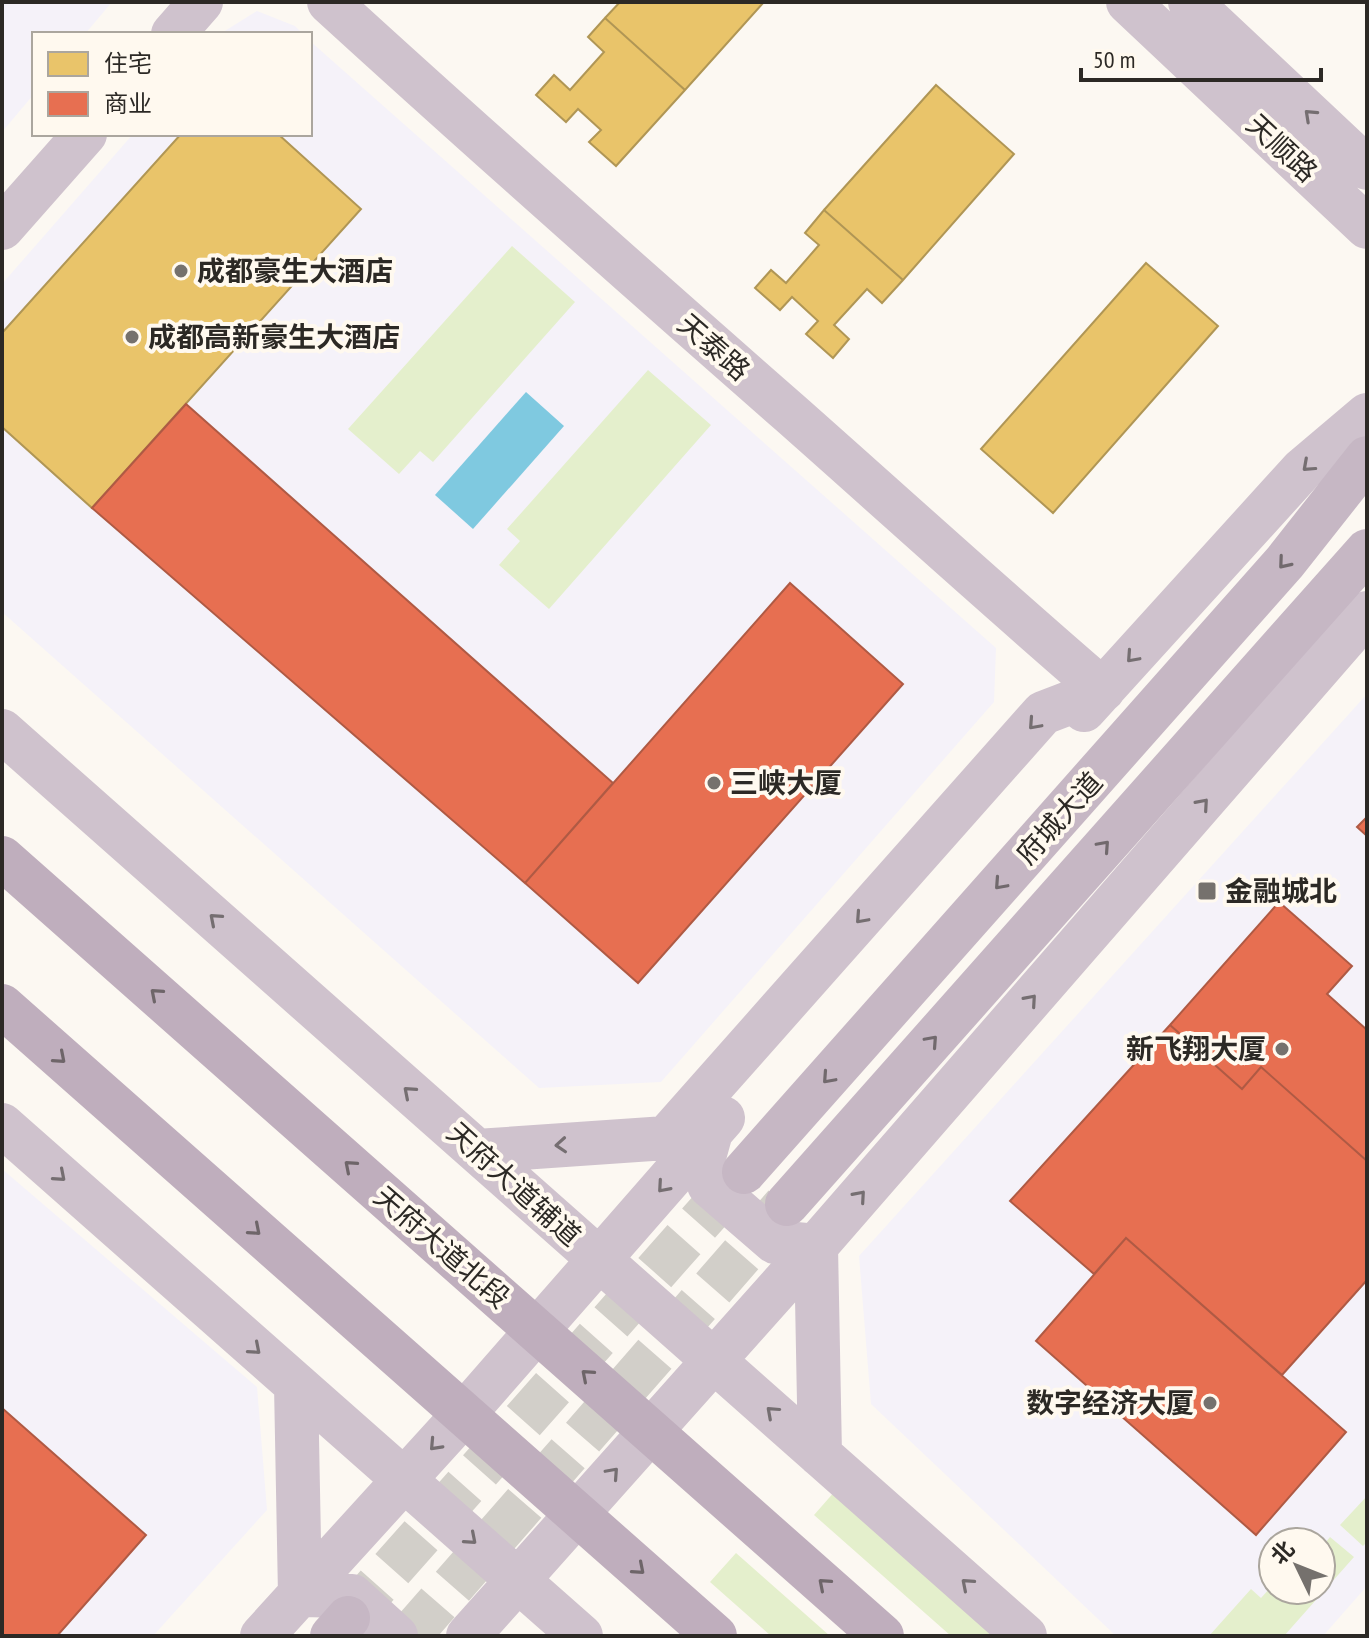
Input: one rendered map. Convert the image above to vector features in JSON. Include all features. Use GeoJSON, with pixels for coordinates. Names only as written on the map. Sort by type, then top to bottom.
{"type":"FeatureCollection","features":[{"type":"Feature","properties":{"kind":"main road","name":"府城大道"},"geometry":{"type":"LineString","coordinates":[[744,1172],[1285,562],[1367,458]]}},
{"type":"Feature","properties":{"kind":"main road","name":"府城大道"},"geometry":{"type":"LineString","coordinates":[[787,1204],[1367,551]]}},
{"type":"Feature","properties":{"kind":"main road","name":"天府大道北段"},"geometry":{"type":"LineString","coordinates":[[2,858],[882,1636]]}},
{"type":"Feature","properties":{"kind":"main road"},"geometry":{"type":"LineString","coordinates":[[2,1006],[715,1636]]}},
{"type":"Feature","properties":{"kind":"street"},"geometry":{"type":"LineString","coordinates":[[175,32],[201,2]]}},
{"type":"Feature","properties":{"kind":"street","name":"天泰路"},"geometry":{"type":"LineString","coordinates":[[329,2],[522,179],[1103,690]]}},
{"type":"Feature","properties":{"kind":"street","name":"天顺路"},"geometry":{"type":"LineString","coordinates":[[1128,2],[1367,227]]}},
{"type":"Feature","properties":{"kind":"street","name":"天顺路"},"geometry":{"type":"LineString","coordinates":[[1190,2],[1367,168]]}},
{"type":"Feature","properties":{"kind":"street"},"geometry":{"type":"LineString","coordinates":[[2,228],[83,136]]}},
{"type":"Feature","properties":{"kind":"street"},"geometry":{"type":"LineString","coordinates":[[262,1636],[464,1414],[1103,690],[1302,470],[1367,415]]}},
{"type":"Feature","properties":{"kind":"street"},"geometry":{"type":"LineString","coordinates":[[468,1636],[816,1246],[1367,613]]}},
{"type":"Feature","properties":{"kind":"street"},"geometry":{"type":"LineString","coordinates":[[477,1151],[666,1138],[1043,713],[1103,690]]}},
{"type":"Feature","properties":{"kind":"street","name":"天府大道辅道"},"geometry":{"type":"LineString","coordinates":[[2,731],[1025,1636]]}},
{"type":"Feature","properties":{"kind":"street"},"geometry":{"type":"LineString","coordinates":[[2,1125],[581,1636]]}},
{"type":"Feature","properties":{"kind":"street"},"geometry":{"type":"LineString","coordinates":[[711,1132],[703,1161],[709,1185],[775,1242],[816,1246]]}},
{"type":"Feature","properties":{"kind":"street"},"geometry":{"type":"LineString","coordinates":[[816,1246],[820,1455]]}},
{"type":"Feature","properties":{"kind":"street"},"geometry":{"type":"LineString","coordinates":[[296,1385],[300,1595]]}},
{"type":"Feature","properties":{"kind":"street"},"geometry":{"type":"LineString","coordinates":[[300,1595],[352,1596],[396,1636]]}},
{"type":"Feature","properties":{"kind":"shaded area"},"geometry":{"type":"Polygon","coordinates":[[[2,2],[112,2],[87,32],[32,32],[32,96],[2,132],[2,2]]]}},
{"type":"Feature","properties":{"kind":"shaded area"},"geometry":{"type":"Polygon","coordinates":[[[257,11],[295,26],[301,32],[223,32],[257,11]]]}},
{"type":"Feature","properties":{"kind":"shaded area"},"geometry":{"type":"Polygon","coordinates":[[[312,43],[996,648],[994,702],[661,1082],[539,1088],[2,612],[2,284],[131,136],[312,136],[312,43]]]}},
{"type":"Feature","properties":{"kind":"shaded area"},"geometry":{"type":"Polygon","coordinates":[[[1367,694],[1367,1586],[1323,1636],[1116,1636],[871,1404],[859,1256],[1367,694]]]}},
{"type":"Feature","properties":{"kind":"shaded area"},"geometry":{"type":"Polygon","coordinates":[[[2,1169],[257,1387],[267,1510],[153,1636],[2,1636],[2,1169]]]}},
{"type":"Feature","properties":{"kind":"green space"},"geometry":{"type":"Polygon","coordinates":[[[512,246],[575,302],[433,462],[420,451],[399,474],[348,429],[512,246]]]}},
{"type":"Feature","properties":{"kind":"green space"},"geometry":{"type":"Polygon","coordinates":[[[648,370],[711,425],[549,609],[499,565],[520,541],[507,529],[648,370]]]}},
{"type":"Feature","properties":{"kind":"green space"},"geometry":{"type":"Polygon","coordinates":[[[843,1482],[1017,1636],[951,1636],[814,1515],[843,1482]]]}},
{"type":"Feature","properties":{"kind":"green space"},"geometry":{"type":"Polygon","coordinates":[[[1367,1496],[1367,1542],[1363,1546],[1340,1525],[1367,1496]]]}},
{"type":"Feature","properties":{"kind":"green space"},"geometry":{"type":"Polygon","coordinates":[[[1337,1543],[1354,1557],[1337,1576],[1337,1543]]]}},
{"type":"Feature","properties":{"kind":"green space"},"geometry":{"type":"Polygon","coordinates":[[[736,1553],[830,1636],[771,1636],[710,1582],[736,1553]]]}},
{"type":"Feature","properties":{"kind":"green space"},"geometry":{"type":"Polygon","coordinates":[[[1251,1589],[1257,1594],[1257,1606],[1311,1606],[1284,1636],[1209,1636],[1251,1589]]]}},
{"type":"Feature","properties":{"kind":"water"},"geometry":{"type":"Polygon","coordinates":[[[526,392],[564,426],[473,529],[435,495],[526,392]]]}},
{"type":"Feature","properties":{"kind":"building: 住宅"},"geometry":{"type":"Polygon","coordinates":[[[620,2],[764,2],[685,90],[605,18],[620,2]]]}},
{"type":"Feature","properties":{"kind":"building: 住宅"},"geometry":{"type":"Polygon","coordinates":[[[605,18],[685,90],[616,166],[589,142],[601,130],[578,109],[566,122],[536,95],[554,75],[570,90],[604,52],[588,37],[605,18]]]}},
{"type":"Feature","properties":{"kind":"building: 住宅"},"geometry":{"type":"Polygon","coordinates":[[[936,85],[1014,154],[903,280],[824,210],[936,85]]]}},
{"type":"Feature","properties":{"kind":"building: 住宅","name":"成都豪生大酒店"},"geometry":{"type":"Polygon","coordinates":[[[179,136],[280,136],[361,209],[92,508],[2,427],[2,333],[179,136]]]}},
{"type":"Feature","properties":{"kind":"building: 住宅"},"geometry":{"type":"Polygon","coordinates":[[[824,210],[903,280],[882,303],[867,289],[834,325],[849,339],[833,358],[806,334],[818,321],[792,297],[780,310],[755,288],[771,270],[786,283],[819,245],[805,233],[824,210]]]}},
{"type":"Feature","properties":{"kind":"building: 住宅"},"geometry":{"type":"Polygon","coordinates":[[[1146,263],[1218,326],[1053,513],[981,449],[1146,263]]]}},
{"type":"Feature","properties":{"kind":"building: 商业"},"geometry":{"type":"Polygon","coordinates":[[[186,404],[613,783],[525,883],[92,508],[186,404]]]}},
{"type":"Feature","properties":{"kind":"building: 商业","name":"三峡大厦"},"geometry":{"type":"Polygon","coordinates":[[[790,583],[903,684],[638,983],[525,883],[790,583]]]}},
{"type":"Feature","properties":{"kind":"building: 商业"},"geometry":{"type":"Polygon","coordinates":[[[1367,817],[1367,836],[1357,827],[1367,817]]]}},
{"type":"Feature","properties":{"kind":"building: 商业","name":"新飞翔大厦"},"geometry":{"type":"Polygon","coordinates":[[[1279,902],[1352,966],[1327,994],[1367,1030],[1367,1161],[1261,1067],[1242,1089],[1170,1025],[1279,902]]]}},
{"type":"Feature","properties":{"kind":"building: 商业"},"geometry":{"type":"Polygon","coordinates":[[[1170,1025],[1242,1089],[1261,1067],[1367,1161],[1367,1280],[1282,1375],[1126,1238],[1094,1274],[1010,1201],[1170,1025]]]}},
{"type":"Feature","properties":{"kind":"building: 商业","name":"数字经济大厦"},"geometry":{"type":"Polygon","coordinates":[[[1126,1238],[1346,1432],[1264,1526],[1257,1526],[1256,1535],[1036,1341],[1126,1238]]]}},
{"type":"Feature","properties":{"kind":"building: 商业"},"geometry":{"type":"Polygon","coordinates":[[[2,1408],[146,1535],[57,1636],[2,1636],[2,1408]]]}},
{"type":"Feature","properties":{"kind":"tunnel"},"geometry":{"type":"LineString","coordinates":[[348,1618],[744,1172]]}},
{"type":"Feature","properties":{"kind":"tunnel"},"geometry":{"type":"LineString","coordinates":[[409,1636],[786,1204]]}},
{"type":"Feature","properties":{"kind":"place","name":"成都豪生大酒店"},"geometry":{"type":"Point","coordinates":[181,271]}},
{"type":"Feature","properties":{"kind":"place","name":"成都高新豪生大酒店"},"geometry":{"type":"Point","coordinates":[132,337]}},
{"type":"Feature","properties":{"kind":"place","name":"三峡大厦"},"geometry":{"type":"Point","coordinates":[714,783]}},
{"type":"Feature","properties":{"kind":"place","name":"金融城北"},"geometry":{"type":"Point","coordinates":[1207,891]}},
{"type":"Feature","properties":{"kind":"place","name":"新飞翔大厦"},"geometry":{"type":"Point","coordinates":[1282,1049]}},
{"type":"Feature","properties":{"kind":"place","name":"数字经济大厦"},"geometry":{"type":"Point","coordinates":[1210,1403]}}]}
